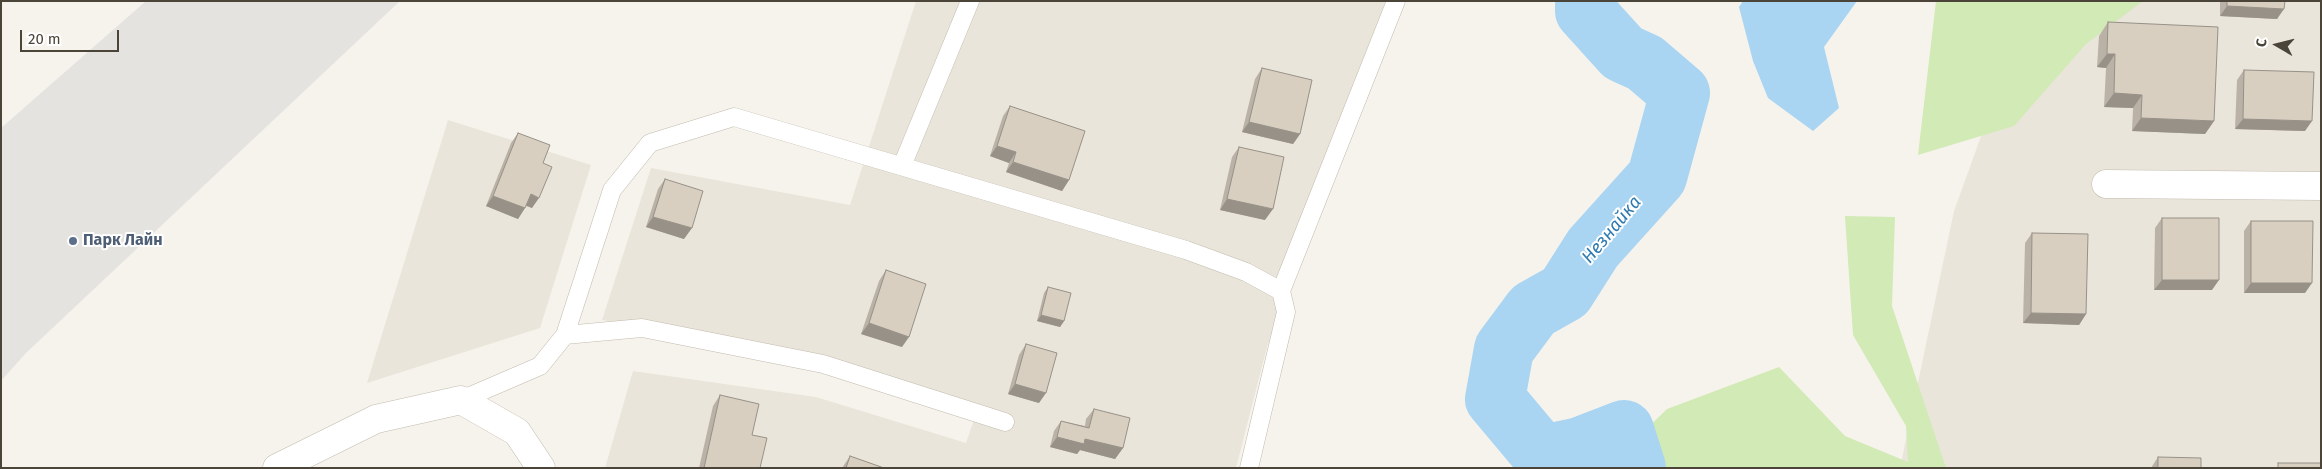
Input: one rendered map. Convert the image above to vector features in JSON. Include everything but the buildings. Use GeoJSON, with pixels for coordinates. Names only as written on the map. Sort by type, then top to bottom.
{"type":"FeatureCollection","features":[{"type":"Feature","properties":{"kind":"street"},"geometry":{"type":"LineString","coordinates":[[2106,184],[2321,186]]}},
{"type":"Feature","properties":{"kind":"street"},"geometry":{"type":"LineString","coordinates":[[277,468],[376,419],[461,400],[517,432],[541,468]]}},
{"type":"Feature","properties":{"kind":"lane"},"geometry":{"type":"LineString","coordinates":[[902,166],[970,1]]}},
{"type":"Feature","properties":{"kind":"lane"},"geometry":{"type":"LineString","coordinates":[[1249,468],[1286,312],[1281,291],[1396,1]]}},
{"type":"Feature","properties":{"kind":"lane"},"geometry":{"type":"LineString","coordinates":[[461,400],[540,366],[564,335],[612,190],[650,143],[734,117],[1186,250],[1246,272],[1281,291]]}},
{"type":"Feature","properties":{"kind":"lane"},"geometry":{"type":"LineString","coordinates":[[564,335],[642,328],[661,331],[823,364],[1005,422]]}},
{"type":"Feature","properties":{"kind":"shaded area","name":"Парк Лайн"},"geometry":{"type":"Polygon","coordinates":[[[146,1],[400,1],[25,354],[1,381],[1,128],[146,1]]]}},
{"type":"Feature","properties":{"kind":"shaded area"},"geometry":{"type":"Polygon","coordinates":[[[916,1],[1386,1],[1267,347],[1236,468],[605,468],[633,371],[816,397],[966,443],[977,411],[825,357],[602,320],[651,168],[850,205],[916,1]]]}},
{"type":"Feature","properties":{"kind":"shaded area"},"geometry":{"type":"Polygon","coordinates":[[[2030,1],[2321,1],[2321,468],[1900,468],[1954,211],[2030,1]]]}},
{"type":"Feature","properties":{"kind":"shaded area"},"geometry":{"type":"Polygon","coordinates":[[[448,120],[591,165],[540,328],[367,383],[448,120]]]}},
{"type":"Feature","properties":{"kind":"green space"},"geometry":{"type":"Polygon","coordinates":[[[1936,1],[2143,1],[2086,44],[2014,126],[1918,155],[1936,1]]]}},
{"type":"Feature","properties":{"kind":"green space"},"geometry":{"type":"Polygon","coordinates":[[[1845,216],[1895,217],[1892,306],[1946,468],[1606,468],[1667,409],[1779,367],[1845,436],[1908,462],[1906,426],[1853,335],[1845,216]]]}},
{"type":"Feature","properties":{"kind":"water"},"geometry":{"type":"Polygon","coordinates":[[[1743,1],[1857,1],[1824,47],[1839,108],[1813,131],[1768,98],[1753,61],[1739,7],[1743,1]]]}},
{"type":"Feature","properties":{"kind":"waterway","name":"Незнайка"},"geometry":{"type":"LineString","coordinates":[[1585,1],[1585,11],[1623,53],[1645,63],[1680,93],[1657,177],[1593,248],[1565,292],[1533,310],[1504,349],[1495,399],[1542,455],[1580,447],[1624,430],[1636,468]]}},
{"type":"Feature","properties":{"kind":"place","name":"Парк Лайн"},"geometry":{"type":"Point","coordinates":[73,241]}}]}
